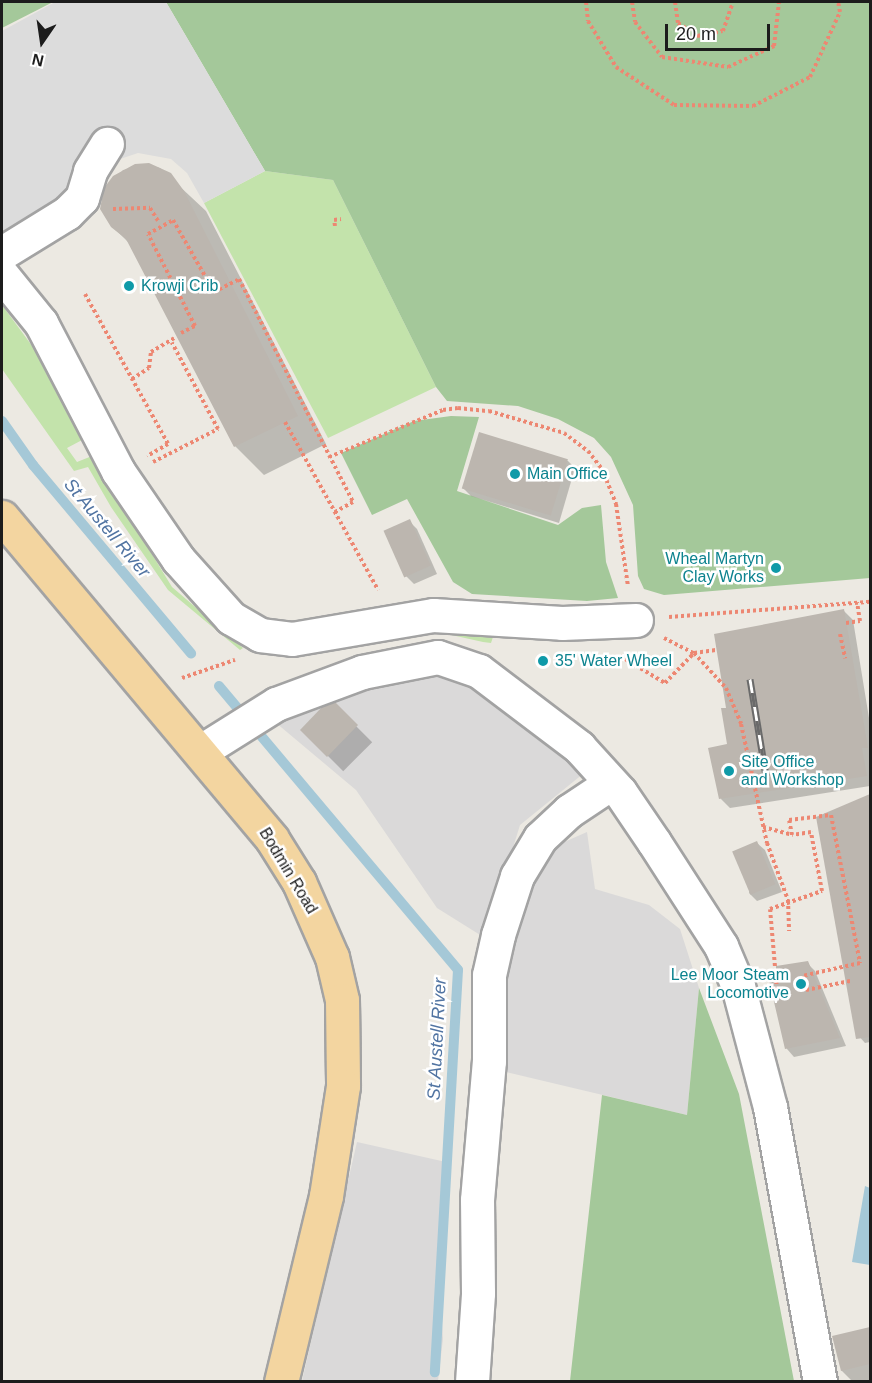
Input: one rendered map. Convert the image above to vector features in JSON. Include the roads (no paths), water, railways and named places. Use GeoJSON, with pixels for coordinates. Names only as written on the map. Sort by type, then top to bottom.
{"type":"FeatureCollection","features":[{"type":"Feature","properties":{"kind":"main road","name":"Bodmin Road"},"geometry":{"type":"LineString","coordinates":[[2,517],[201,751],[265,830],[299,882],[332,957],[342,1000],[343,1086],[336,1136],[281,1382]]}},
{"type":"Feature","properties":{"kind":"lane"},"geometry":{"type":"LineString","coordinates":[[2,253],[67,213],[82,198],[90,171],[107,144]]}},
{"type":"Feature","properties":{"kind":"lane"},"geometry":{"type":"LineString","coordinates":[[2,275],[41,323],[133,469],[178,559],[231,618],[260,636],[292,639],[433,615],[562,622],[636,620]]}},
{"type":"Feature","properties":{"kind":"lane"},"geometry":{"type":"LineString","coordinates":[[201,751],[276,704],[362,672],[438,657],[479,671],[541,714],[579,747],[612,783],[721,946],[738,986],[770,1107],[820,1382]]}},
{"type":"Feature","properties":{"kind":"lane"},"geometry":{"type":"LineString","coordinates":[[472,1382],[478,1293],[477,1200],[489,1061],[489,975],[498,935],[517,876],[540,838],[568,811],[612,783]]}},
{"type":"Feature","properties":{"kind":"water"},"geometry":{"type":"Polygon","coordinates":[[[865,1186],[870,1188],[870,1265],[852,1262],[865,1186]]]}},
{"type":"Feature","properties":{"kind":"waterway","name":"St Austell River"},"geometry":{"type":"LineString","coordinates":[[2,421],[33,465],[191,653]]}},
{"type":"Feature","properties":{"kind":"waterway","name":"St Austell River"},"geometry":{"type":"LineString","coordinates":[[219,686],[458,970],[435,1372]]}},
{"type":"Feature","properties":{"kind":"railway"},"geometry":{"type":"LineString","coordinates":[[750,679],[766,776]]}},
{"type":"Feature","properties":{"kind":"place","name":"Krowji Crib"},"geometry":{"type":"Point","coordinates":[129,286]}},
{"type":"Feature","properties":{"kind":"place","name":"Main Office"},"geometry":{"type":"Point","coordinates":[515,474]}},
{"type":"Feature","properties":{"kind":"place","name":"Wheal Martyn Clay Works"},"geometry":{"type":"Point","coordinates":[776,568]}},
{"type":"Feature","properties":{"kind":"place","name":"35' Water Wheel"},"geometry":{"type":"Point","coordinates":[543,661]}},
{"type":"Feature","properties":{"kind":"place","name":"Site Office and Workshop"},"geometry":{"type":"Point","coordinates":[729,771]}},
{"type":"Feature","properties":{"kind":"place","name":"Lee Moor Steam Locomotive"},"geometry":{"type":"Point","coordinates":[801,984]}}]}
